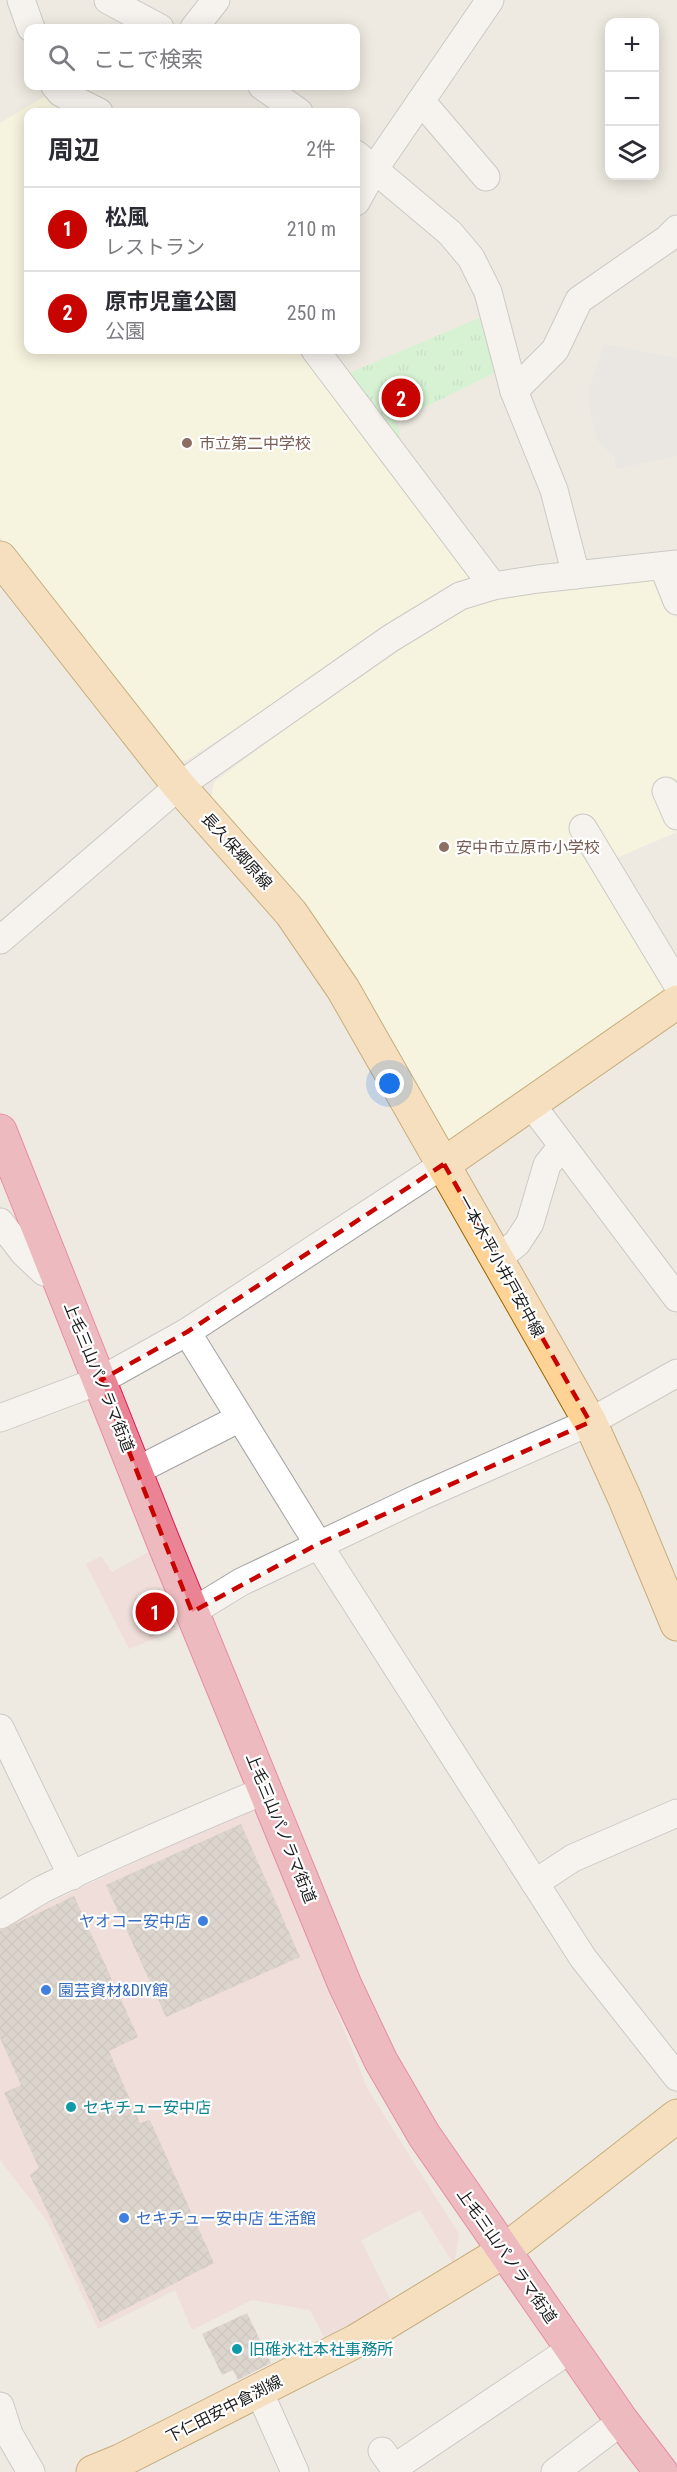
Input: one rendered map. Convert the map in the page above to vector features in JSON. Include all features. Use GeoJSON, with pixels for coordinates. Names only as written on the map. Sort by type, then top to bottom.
{"type":"FeatureCollection","features":[{"type":"Feature","properties":{"kind":"highway","name":"上毛三山パノラマ街道"},"geometry":{"type":"LineString","coordinates":[[0,1131],[192,1612],[345,1985],[381,2061],[424,2135],[622,2421],[661,2472]]}},
{"type":"Feature","properties":{"kind":"main road","name":"長久保郷原線"},"geometry":{"type":"LineString","coordinates":[[0,558],[179,786],[291,913],[343,990],[444,1164]]}},
{"type":"Feature","properties":{"kind":"main road"},"geometry":{"type":"LineString","coordinates":[[444,1164],[677,1002]]}},
{"type":"Feature","properties":{"kind":"main road","name":"一本木平小井戸安中線"},"geometry":{"type":"LineString","coordinates":[[444,1164],[590,1422],[626,1499],[677,1624]]}},
{"type":"Feature","properties":{"kind":"main road","name":"下仁田安中倉渕線"},"geometry":{"type":"LineString","coordinates":[[93,2472],[120,2461],[356,2341],[504,2251],[677,2116]]}},
{"type":"Feature","properties":{"kind":"street"},"geometry":{"type":"LineString","coordinates":[[21,0],[30,24]]}},
{"type":"Feature","properties":{"kind":"street"},"geometry":{"type":"LineString","coordinates":[[108,0],[153,24]]}},
{"type":"Feature","properties":{"kind":"street"},"geometry":{"type":"LineString","coordinates":[[197,24],[216,0]]}},
{"type":"Feature","properties":{"kind":"street"},"geometry":{"type":"LineString","coordinates":[[360,184],[365,161],[421,101],[490,0]]}},
{"type":"Feature","properties":{"kind":"street"},"geometry":{"type":"LineString","coordinates":[[58,90],[91,108]]}},
{"type":"Feature","properties":{"kind":"street"},"geometry":{"type":"LineString","coordinates":[[268,90],[293,108]]}},
{"type":"Feature","properties":{"kind":"street"},"geometry":{"type":"LineString","coordinates":[[421,101],[486,177]]}},
{"type":"Feature","properties":{"kind":"street"},"geometry":{"type":"LineString","coordinates":[[365,161],[450,233],[471,258],[488,292],[514,391],[554,490],[576,575]]}},
{"type":"Feature","properties":{"kind":"street"},"geometry":{"type":"LineString","coordinates":[[514,391],[555,350],[579,300],[667,239],[677,229]]}},
{"type":"Feature","properties":{"kind":"street"},"geometry":{"type":"LineString","coordinates":[[318,354],[493,586]]}},
{"type":"Feature","properties":{"kind":"street"},"geometry":{"type":"LineString","coordinates":[[0,940],[179,786],[391,638],[460,596],[493,586],[670,565],[677,601]]}},
{"type":"Feature","properties":{"kind":"street"},"geometry":{"type":"LineString","coordinates":[[666,791],[677,816]]}},
{"type":"Feature","properties":{"kind":"street"},"geometry":{"type":"LineString","coordinates":[[583,828],[677,984]]}},
{"type":"Feature","properties":{"kind":"street"},"geometry":{"type":"LineString","coordinates":[[531,1104],[677,1298]]}},
{"type":"Feature","properties":{"kind":"street"},"geometry":{"type":"LineString","coordinates":[[497,1259],[517,1243],[530,1223],[547,1165],[562,1146]]}},
{"type":"Feature","properties":{"kind":"street"},"geometry":{"type":"LineString","coordinates":[[0,1418],[101,1380],[187,1332],[444,1164]]}},
{"type":"Feature","properties":{"kind":"street"},"geometry":{"type":"LineString","coordinates":[[0,1222],[24,1253],[44,1272],[55,1266]]}},
{"type":"Feature","properties":{"kind":"street"},"geometry":{"type":"LineString","coordinates":[[187,1332],[318,1544],[583,1958],[677,2077]]}},
{"type":"Feature","properties":{"kind":"street"},"geometry":{"type":"LineString","coordinates":[[192,1612],[241,1582],[318,1544],[590,1422],[677,1373]]}},
{"type":"Feature","properties":{"kind":"street"},"geometry":{"type":"LineString","coordinates":[[136,1471],[240,1418]]}},
{"type":"Feature","properties":{"kind":"street"},"geometry":{"type":"LineString","coordinates":[[0,1728],[72,1876]]}},
{"type":"Feature","properties":{"kind":"street"},"geometry":{"type":"LineString","coordinates":[[0,1915],[40,1891],[190,1821],[266,1790]]}},
{"type":"Feature","properties":{"kind":"street"},"geometry":{"type":"LineString","coordinates":[[535,1883],[573,1858],[677,1813]]}},
{"type":"Feature","properties":{"kind":"street"},"geometry":{"type":"LineString","coordinates":[[382,2451],[394,2468],[572,2349]]}},
{"type":"Feature","properties":{"kind":"street"},"geometry":{"type":"LineString","coordinates":[[259,2391],[295,2472]]}},
{"type":"Feature","properties":{"kind":"street"},"geometry":{"type":"LineString","coordinates":[[0,2406],[9,2434],[31,2472]]}},
{"type":"Feature","properties":{"kind":"street"},"geometry":{"type":"LineString","coordinates":[[555,2472],[622,2421]]}},
{"type":"Feature","properties":{"kind":"highlighted area"},"geometry":{"type":"Polygon","coordinates":[[[444,1164],[590,1422],[318,1544],[192,1612],[101,1380],[187,1332],[444,1164]]]}},
{"type":"Feature","properties":{"kind":"shaded area","name":"市立第二中学校"},"geometry":{"type":"Polygon","coordinates":[[[52,92],[71,108],[25,108],[52,92]]]}},
{"type":"Feature","properties":{"kind":"shaded area","name":"市立第二中学校"},"geometry":{"type":"Polygon","coordinates":[[[24,109],[24,354],[304,354],[473,572],[466,582],[185,761],[170,759],[0,537],[0,123],[24,109]]]}},
{"type":"Feature","properties":{"kind":"shaded area"},"geometry":{"type":"Polygon","coordinates":[[[604,344],[677,358],[677,456],[616,469],[614,457],[597,440],[590,412],[590,386],[604,344]]]}},
{"type":"Feature","properties":{"kind":"shaded area","name":"安中市立原市小学校"},"geometry":{"type":"Polygon","coordinates":[[[660,577],[677,619],[677,786],[661,794],[677,832],[598,866],[669,981],[666,998],[445,1149],[210,804],[214,782],[397,646],[463,603],[490,596],[660,577]]]}},
{"type":"Feature","properties":{"kind":"shaded area"},"geometry":{"type":"Polygon","coordinates":[[[152,1550],[183,1627],[129,1649],[86,1564],[101,1556],[112,1572],[152,1550]]]}},
{"type":"Feature","properties":{"kind":"shaded area"},"geometry":{"type":"Polygon","coordinates":[[[255,1806],[367,2088],[459,2234],[454,2265],[420,2210],[361,2240],[391,2301],[325,2339],[310,2310],[252,2300],[192,2330],[175,2290],[98,2329],[47,2221],[0,2160],[0,1926],[255,1806]]]}},
{"type":"Feature","properties":{"kind":"green space"},"geometry":{"type":"Polygon","coordinates":[[[486,315],[500,370],[397,421],[405,459],[342,376],[486,315]]]}},
{"type":"Feature","properties":{"kind":"building"},"geometry":{"type":"Polygon","coordinates":[[[159,1588],[175,1627],[150,1637],[135,1598],[159,1588]]]}},
{"type":"Feature","properties":{"kind":"building","name":"ヤオコー安中店"},"geometry":{"type":"Polygon","coordinates":[[[241,1824],[300,1957],[166,2017],[106,1885],[241,1824]]]}},
{"type":"Feature","properties":{"kind":"building","name":"セキチュー安中店"},"geometry":{"type":"Polygon","coordinates":[[[74,1896],[138,2037],[109,2051],[140,2123],[150,2120],[214,2263],[100,2322],[30,2175],[39,2168],[4,2093],[21,2085],[0,2038],[0,1931],[74,1896]]]}},
{"type":"Feature","properties":{"kind":"building","name":"旧碓氷社本社事務所"},"geometry":{"type":"Polygon","coordinates":[[[247,2313],[271,2363],[238,2380],[233,2370],[222,2375],[202,2334],[247,2313]]]}},
{"type":"Feature","properties":{"kind":"place","name":"原市児童公園"},"geometry":{"type":"Point","coordinates":[401,398]}},
{"type":"Feature","properties":{"kind":"place","name":"市立第二中学校"},"geometry":{"type":"Point","coordinates":[187,443]}},
{"type":"Feature","properties":{"kind":"place","name":"安中市立原市小学校"},"geometry":{"type":"Point","coordinates":[444,847]}},
{"type":"Feature","properties":{"kind":"place","name":"松風"},"geometry":{"type":"Point","coordinates":[155,1612]}},
{"type":"Feature","properties":{"kind":"place","name":"ヤオコー安中店"},"geometry":{"type":"Point","coordinates":[203,1921]}},
{"type":"Feature","properties":{"kind":"place","name":"園芸資材&DIY館"},"geometry":{"type":"Point","coordinates":[46,1990]}},
{"type":"Feature","properties":{"kind":"place","name":"セキチュー安中店"},"geometry":{"type":"Point","coordinates":[71,2107]}},
{"type":"Feature","properties":{"kind":"place","name":"セキチュー安中店 生活館"},"geometry":{"type":"Point","coordinates":[124,2218]}},
{"type":"Feature","properties":{"kind":"place","name":"旧碓氷社本社事務所"},"geometry":{"type":"Point","coordinates":[237,2349]}}]}
